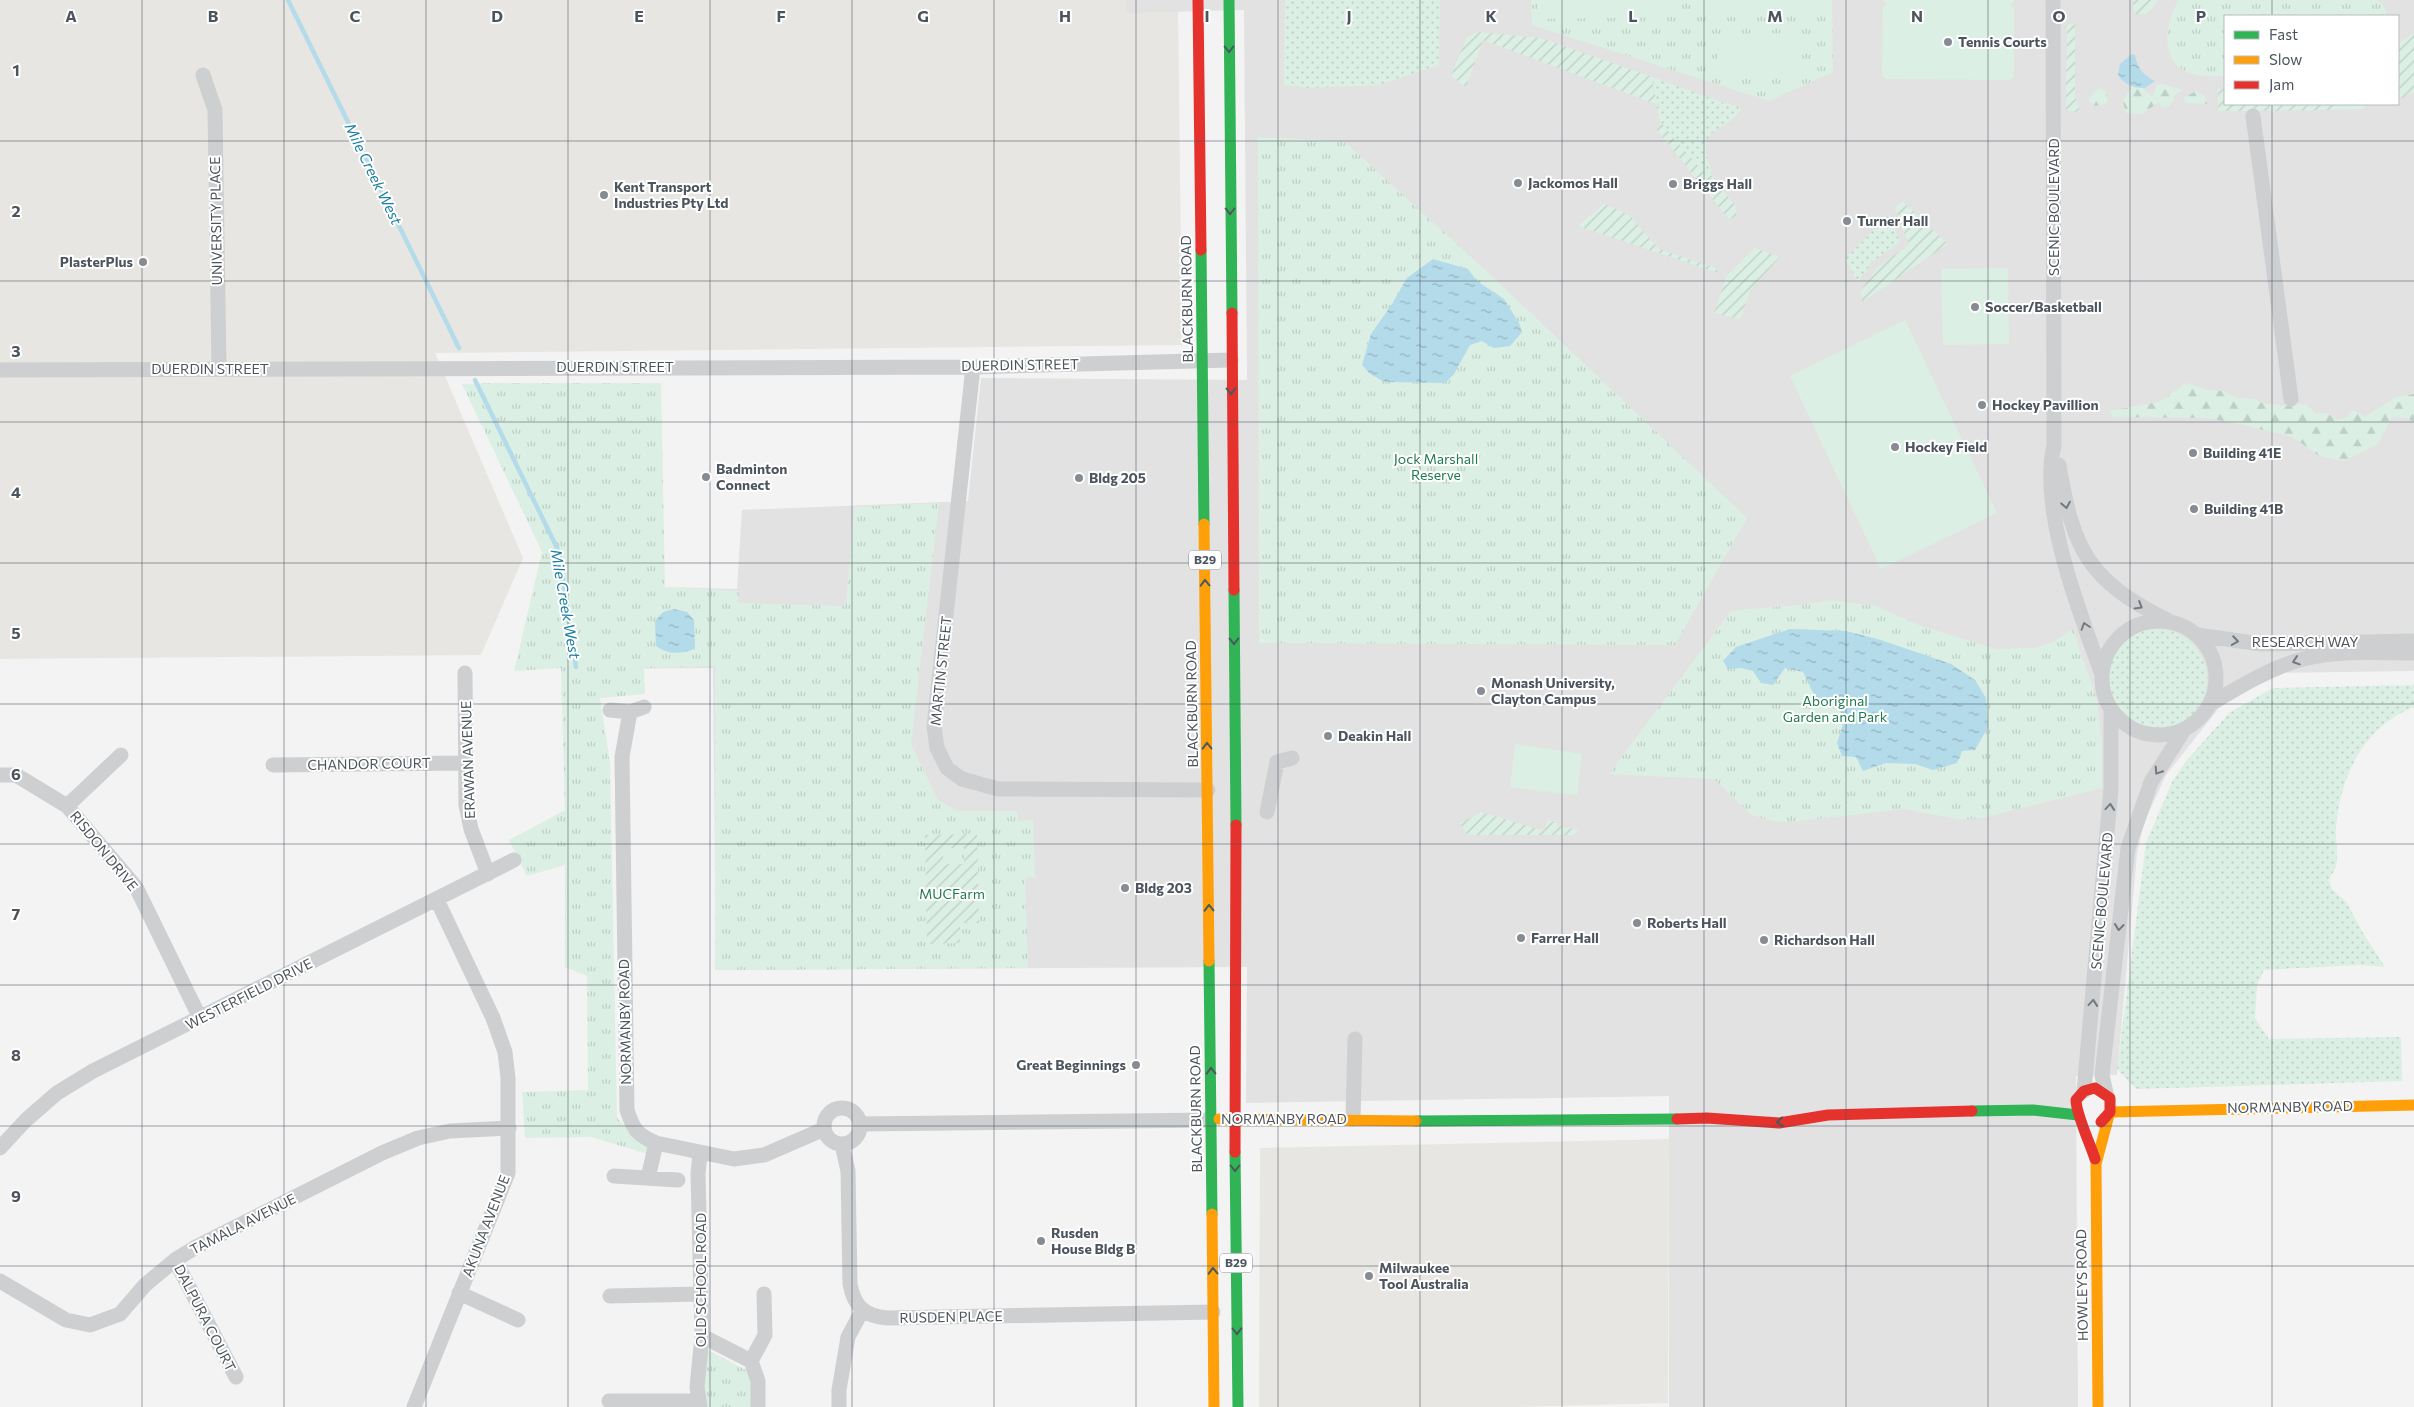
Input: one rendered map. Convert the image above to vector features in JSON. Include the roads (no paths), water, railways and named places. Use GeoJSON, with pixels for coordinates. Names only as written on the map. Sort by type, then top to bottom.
{"type":"FeatureCollection","features":[{"type":"Feature","properties":{"kind":"main road","name":"BLACKBURN ROAD"},"geometry":{"type":"LineString","coordinates":[[1198,0],[1214,1407]]}},
{"type":"Feature","properties":{"kind":"main road","name":"B29"},"geometry":{"type":"LineString","coordinates":[[1229,0],[1238,1407]]}},
{"type":"Feature","properties":{"kind":"main road"},"geometry":{"type":"LineString","coordinates":[[2095,1088],[2108,1095],[2110,1114],[2099,1123],[2087,1123],[2080,1118],[2076,1109],[2076,1100],[2084,1091],[2095,1088]]}},
{"type":"Feature","properties":{"kind":"main road","name":"NORMANBY ROAD"},"geometry":{"type":"LineString","coordinates":[[2033,1110],[2084,1091]]}},
{"type":"Feature","properties":{"kind":"main road","name":"NORMANBY ROAD"},"geometry":{"type":"LineString","coordinates":[[2108,1095],[2167,1109]]}},
{"type":"Feature","properties":{"kind":"main road","name":"NORMANBY ROAD"},"geometry":{"type":"LineString","coordinates":[[2110,1114],[2167,1109],[2414,1105]]}},
{"type":"Feature","properties":{"kind":"main road","name":"NORMANBY ROAD"},"geometry":{"type":"LineString","coordinates":[[1708,1118],[1762,1110]]}},
{"type":"Feature","properties":{"kind":"main road","name":"NORMANBY ROAD"},"geometry":{"type":"LineString","coordinates":[[1789,1111],[1828,1115],[2033,1110],[2080,1118]]}},
{"type":"Feature","properties":{"kind":"main road","name":"HOWLEYS ROAD"},"geometry":{"type":"LineString","coordinates":[[2098,1407],[2096,1164],[2110,1114]]}},
{"type":"Feature","properties":{"kind":"main road","name":"NORMANBY ROAD"},"geometry":{"type":"LineString","coordinates":[[1211,1120],[1353,1119],[1488,1122],[1708,1118],[1778,1123],[1828,1115]]}},
{"type":"Feature","properties":{"kind":"main road","name":"HOWLEYS ROAD"},"geometry":{"type":"LineString","coordinates":[[2080,1118],[2096,1164]]}},
{"type":"Feature","properties":{"kind":"street","name":"SCENIC BOULEVARD"},"geometry":{"type":"LineString","coordinates":[[2053,0],[2054,445],[2067,513],[2080,548],[2089,562],[2118,590],[2137,605],[2167,620]]}},
{"type":"Feature","properties":{"kind":"street","name":"UNIVERSITY PLACE"},"geometry":{"type":"LineString","coordinates":[[203,75],[215,110],[218,369]]}},
{"type":"Feature","properties":{"kind":"street"},"geometry":{"type":"LineString","coordinates":[[2253,116],[2291,399]]}},
{"type":"Feature","properties":{"kind":"street","name":"DUERDIN STREET"},"geometry":{"type":"LineString","coordinates":[[0,370],[973,367],[1230,360]]}},
{"type":"Feature","properties":{"kind":"street","name":"MARTIN STREET"},"geometry":{"type":"LineString","coordinates":[[973,367],[934,726],[937,748],[947,768],[962,779],[998,789],[1208,790]]}},
{"type":"Feature","properties":{"kind":"street","name":"SCENIC BOULEVARD"},"geometry":{"type":"LineString","coordinates":[[2054,445],[2051,457],[2052,486],[2058,532],[2101,672]]}},
{"type":"Feature","properties":{"kind":"street"},"geometry":{"type":"LineString","coordinates":[[2167,620],[2197,634],[2209,649],[2216,674],[2210,704],[2194,723],[2184,730],[2169,734],[2146,734],[2124,723],[2111,710],[2104,696],[2101,672],[2106,654],[2130,629],[2167,620]]}},
{"type":"Feature","properties":{"kind":"street","name":"RESEARCH WAY"},"geometry":{"type":"LineString","coordinates":[[2197,634],[2261,644],[2414,641]]}},
{"type":"Feature","properties":{"kind":"street","name":"RESEARCH WAY"},"geometry":{"type":"LineString","coordinates":[[2210,704],[2241,686],[2303,659],[2336,654],[2414,652]]}},
{"type":"Feature","properties":{"kind":"street","name":"ERAWAN AVENUE"},"geometry":{"type":"LineString","coordinates":[[465,673],[466,805],[471,829],[488,874]]}},
{"type":"Feature","properties":{"kind":"street","name":"NORMANBY ROAD"},"geometry":{"type":"LineString","coordinates":[[610,710],[637,709],[622,757],[627,1110],[632,1128],[646,1139],[656,1143],[700,1154],[734,1159],[754,1157],[824,1129]]}},
{"type":"Feature","properties":{"kind":"street","name":"SCENIC BOULEVARD"},"geometry":{"type":"LineString","coordinates":[[2084,1091],[2098,952],[2111,788],[2111,710]]}},
{"type":"Feature","properties":{"kind":"street","name":"SCENIC BOULEVARD"},"geometry":{"type":"LineString","coordinates":[[2108,1095],[2102,1075],[2128,848],[2151,782],[2184,730]]}},
{"type":"Feature","properties":{"kind":"street"},"geometry":{"type":"LineString","coordinates":[[67,806],[121,755]]}},
{"type":"Feature","properties":{"kind":"street"},"geometry":{"type":"LineString","coordinates":[[1267,812],[1277,762],[1292,758]]}},
{"type":"Feature","properties":{"kind":"street","name":"CHANDOR COURT"},"geometry":{"type":"LineString","coordinates":[[273,764],[465,763]]}},
{"type":"Feature","properties":{"kind":"street","name":"RISDON DRIVE"},"geometry":{"type":"LineString","coordinates":[[0,775],[16,775],[67,806],[136,887],[200,1018]]}},
{"type":"Feature","properties":{"kind":"street","name":"WESTERFIELD DRIVE"},"geometry":{"type":"LineString","coordinates":[[0,1148],[26,1120],[57,1093],[93,1071],[514,860]]}},
{"type":"Feature","properties":{"kind":"street","name":"AKUNA AVENUE"},"geometry":{"type":"LineString","coordinates":[[414,1407],[508,1173],[508,1078],[505,1052],[493,1018],[436,900]]}},
{"type":"Feature","properties":{"kind":"street"},"geometry":{"type":"LineString","coordinates":[[2098,952],[2116,954]]}},
{"type":"Feature","properties":{"kind":"street"},"geometry":{"type":"LineString","coordinates":[[1353,1119],[1355,1039]]}},
{"type":"Feature","properties":{"kind":"street"},"geometry":{"type":"LineString","coordinates":[[838,1108],[850,1110],[855,1114],[860,1124],[857,1136],[853,1140],[842,1144],[830,1140],[824,1129],[828,1114],[838,1108]]}},
{"type":"Feature","properties":{"kind":"street","name":"NORMANBY ROAD"},"geometry":{"type":"LineString","coordinates":[[860,1124],[1211,1120]]}},
{"type":"Feature","properties":{"kind":"street","name":"TAMALA AVENUE"},"geometry":{"type":"LineString","coordinates":[[0,1281],[66,1320],[90,1325],[120,1314],[144,1285],[175,1260],[196,1247],[382,1153],[418,1138],[450,1131],[509,1128]]}},
{"type":"Feature","properties":{"kind":"street"},"geometry":{"type":"LineString","coordinates":[[648,1178],[656,1143]]}},
{"type":"Feature","properties":{"kind":"street"},"geometry":{"type":"LineString","coordinates":[[838,1407],[848,1337],[862,1311],[853,1298],[850,1284],[848,1170],[842,1144]]}},
{"type":"Feature","properties":{"kind":"street","name":"OLD SCHOOL ROAD"},"geometry":{"type":"LineString","coordinates":[[699,1404],[697,1387],[702,1336],[700,1191],[698,1174],[700,1154]]}},
{"type":"Feature","properties":{"kind":"street"},"geometry":{"type":"LineString","coordinates":[[614,1176],[678,1180]]}},
{"type":"Feature","properties":{"kind":"street","name":"DALPURA COURT"},"geometry":{"type":"LineString","coordinates":[[175,1260],[236,1377]]}},
{"type":"Feature","properties":{"kind":"street"},"geometry":{"type":"LineString","coordinates":[[459,1293],[518,1320]]}},
{"type":"Feature","properties":{"kind":"street"},"geometry":{"type":"LineString","coordinates":[[610,1296],[701,1294]]}},
{"type":"Feature","properties":{"kind":"street"},"geometry":{"type":"LineString","coordinates":[[751,1361],[765,1335],[764,1294]]}},
{"type":"Feature","properties":{"kind":"street","name":"RUSDEN PLACE"},"geometry":{"type":"LineString","coordinates":[[862,1311],[875,1317],[886,1318],[1213,1312]]}},
{"type":"Feature","properties":{"kind":"street"},"geometry":{"type":"LineString","coordinates":[[702,1336],[751,1361],[758,1381],[758,1407]]}},
{"type":"Feature","properties":{"kind":"street"},"geometry":{"type":"LineString","coordinates":[[609,1401],[699,1404]]}},
{"type":"Feature","properties":{"kind":"water"},"geometry":{"type":"Polygon","coordinates":[[[2132,54],[2135,55],[2141,71],[2155,81],[2145,88],[2130,85],[2118,75],[2120,64],[2132,54]]]}},
{"type":"Feature","properties":{"kind":"water"},"geometry":{"type":"Polygon","coordinates":[[[1433,259],[1468,269],[1477,281],[1504,299],[1519,323],[1522,332],[1510,346],[1494,348],[1482,341],[1470,345],[1454,374],[1445,383],[1385,382],[1370,374],[1362,365],[1371,334],[1407,278],[1433,259]]]}},
{"type":"Feature","properties":{"kind":"water"},"geometry":{"type":"Polygon","coordinates":[[[674,609],[687,612],[694,620],[695,649],[675,653],[665,651],[656,646],[655,621],[663,612],[674,609]]]}},
{"type":"Feature","properties":{"kind":"water"},"geometry":{"type":"Polygon","coordinates":[[[1790,629],[1846,631],[1881,640],[1951,664],[1975,680],[1986,698],[1988,727],[1975,750],[1962,751],[1957,763],[1933,770],[1915,764],[1886,763],[1863,771],[1856,757],[1842,756],[1837,743],[1843,724],[1839,704],[1819,705],[1803,672],[1785,668],[1773,685],[1761,683],[1753,671],[1741,668],[1728,669],[1723,661],[1736,647],[1790,629]]]}},
{"type":"Feature","properties":{"kind":"waterway","name":"Mile Creek West"},"geometry":{"type":"LineString","coordinates":[[288,0],[459,348]]}},
{"type":"Feature","properties":{"kind":"waterway","name":"Mile Creek West"},"geometry":{"type":"LineString","coordinates":[[475,380],[559,552],[576,667]]}},
{"type":"Feature","properties":{"kind":"place","name":"Tennis Courts"},"geometry":{"type":"Point","coordinates":[1948,42]}},
{"type":"Feature","properties":{"kind":"place","name":"Jackomos Hall"},"geometry":{"type":"Point","coordinates":[1518,183]}},
{"type":"Feature","properties":{"kind":"place","name":"Briggs Hall"},"geometry":{"type":"Point","coordinates":[1673,184]}},
{"type":"Feature","properties":{"kind":"place","name":"Kent Transport Industries Pty Ltd"},"geometry":{"type":"Point","coordinates":[604,195]}},
{"type":"Feature","properties":{"kind":"place","name":"Turner Hall"},"geometry":{"type":"Point","coordinates":[1847,221]}},
{"type":"Feature","properties":{"kind":"place","name":"PlasterPlus"},"geometry":{"type":"Point","coordinates":[143,262]}},
{"type":"Feature","properties":{"kind":"place","name":"Soccer/Basketball"},"geometry":{"type":"Point","coordinates":[1975,307]}},
{"type":"Feature","properties":{"kind":"place","name":"Hockey Pavillion"},"geometry":{"type":"Point","coordinates":[1982,405]}},
{"type":"Feature","properties":{"kind":"place","name":"Hockey Field"},"geometry":{"type":"Point","coordinates":[1895,447]}},
{"type":"Feature","properties":{"kind":"place","name":"Building 41E"},"geometry":{"type":"Point","coordinates":[2193,453]}},
{"type":"Feature","properties":{"kind":"place","name":"Badminton Connect"},"geometry":{"type":"Point","coordinates":[706,477]}},
{"type":"Feature","properties":{"kind":"place","name":"Bldg 205"},"geometry":{"type":"Point","coordinates":[1079,478]}},
{"type":"Feature","properties":{"kind":"place","name":"Building 41B"},"geometry":{"type":"Point","coordinates":[2194,509]}},
{"type":"Feature","properties":{"kind":"place","name":"Monash University, Clayton Campus"},"geometry":{"type":"Point","coordinates":[1481,691]}},
{"type":"Feature","properties":{"kind":"place","name":"Deakin Hall"},"geometry":{"type":"Point","coordinates":[1328,736]}},
{"type":"Feature","properties":{"kind":"place","name":"Bldg 203"},"geometry":{"type":"Point","coordinates":[1125,888]}},
{"type":"Feature","properties":{"kind":"place","name":"Roberts Hall"},"geometry":{"type":"Point","coordinates":[1637,923]}},
{"type":"Feature","properties":{"kind":"place","name":"Farrer Hall"},"geometry":{"type":"Point","coordinates":[1521,938]}},
{"type":"Feature","properties":{"kind":"place","name":"Richardson Hall"},"geometry":{"type":"Point","coordinates":[1764,940]}},
{"type":"Feature","properties":{"kind":"place","name":"Great Beginnings"},"geometry":{"type":"Point","coordinates":[1136,1065]}},
{"type":"Feature","properties":{"kind":"place","name":"Rusden House Bldg B"},"geometry":{"type":"Point","coordinates":[1041,1241]}},
{"type":"Feature","properties":{"kind":"place","name":"Milwaukee Tool Australia"},"geometry":{"type":"Point","coordinates":[1369,1276]}},
{"type":"Feature","properties":{"kind":"park label","name":"Jock Marshall Reserve"},"geometry":{"type":"Point","coordinates":[1436,468]}},
{"type":"Feature","properties":{"kind":"park label","name":"Aboriginal Garden and Park"},"geometry":{"type":"Point","coordinates":[1835,710]}},
{"type":"Feature","properties":{"kind":"park label","name":"MUCFarm"},"geometry":{"type":"Point","coordinates":[952,894]}}]}
